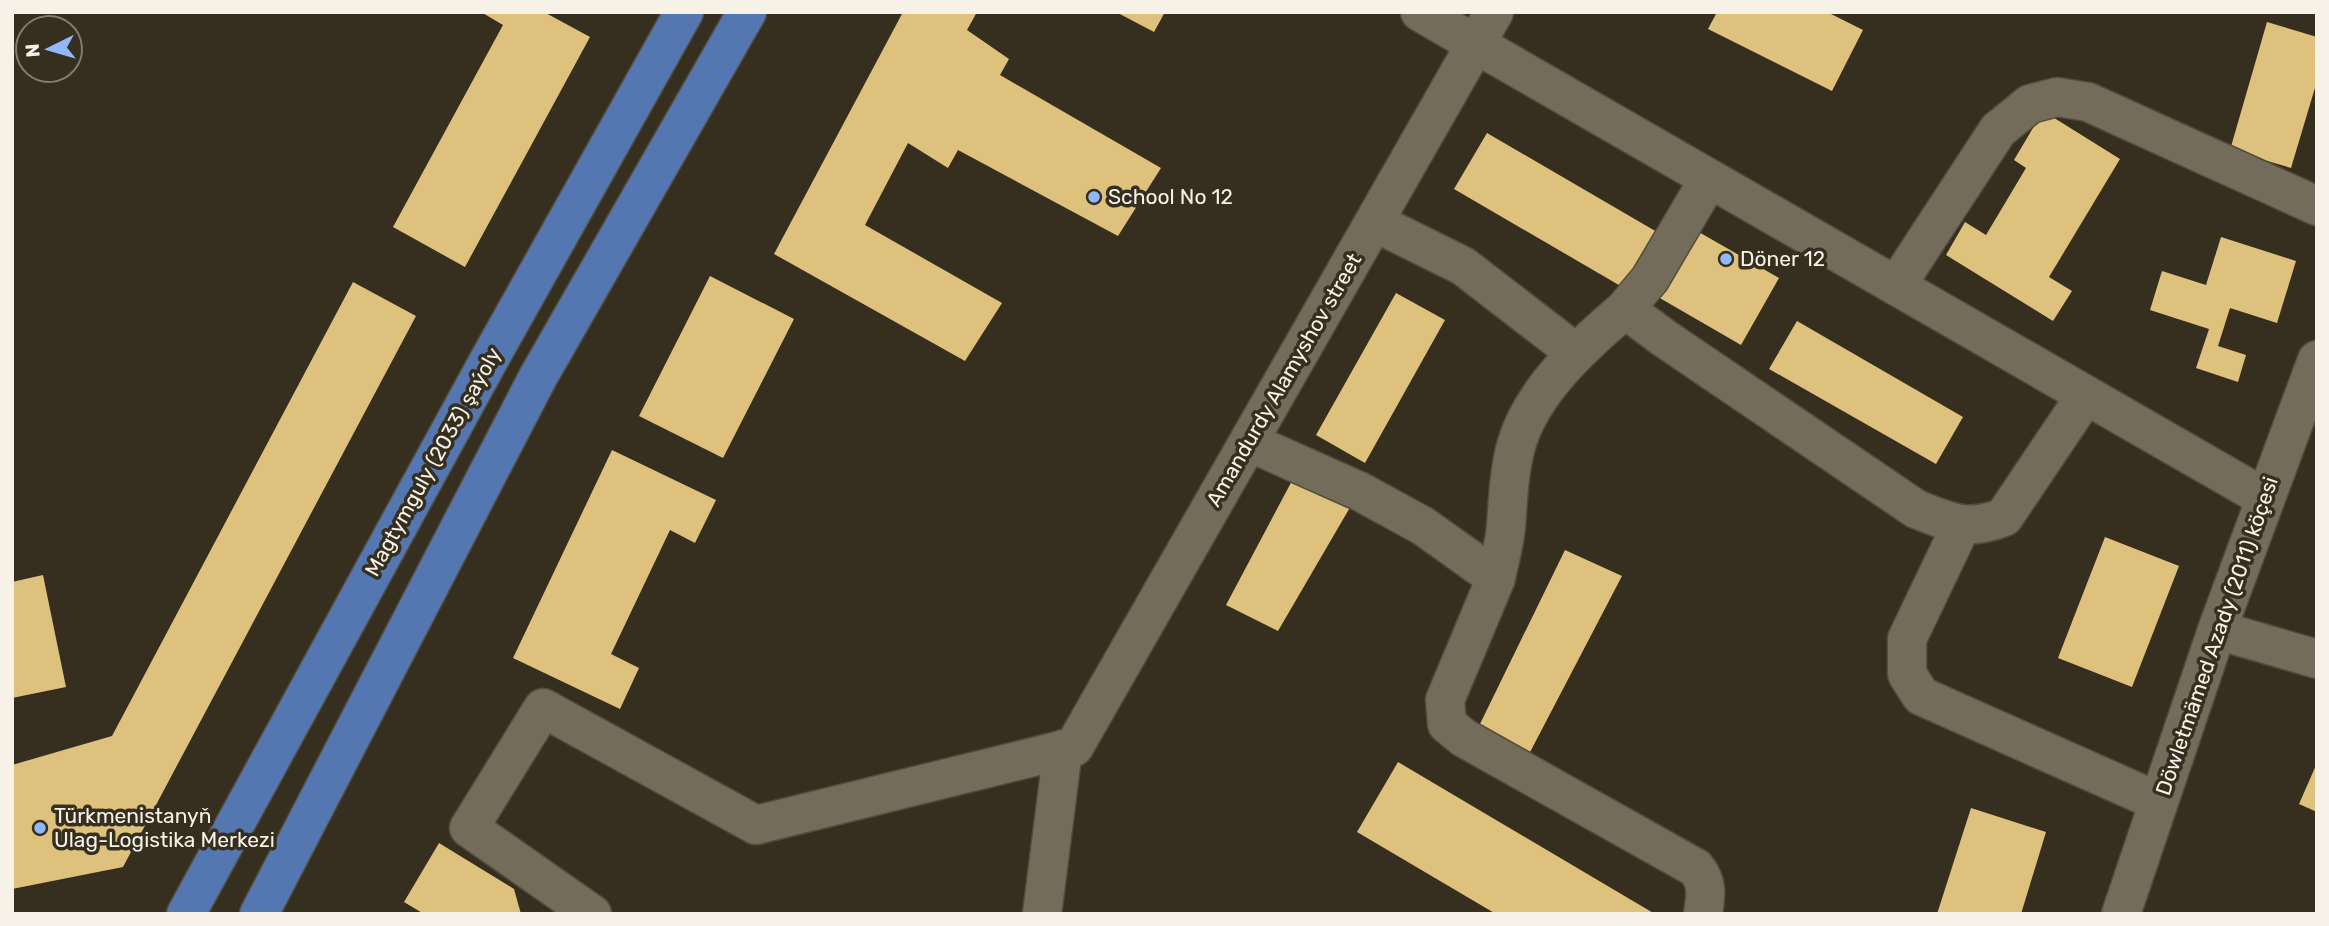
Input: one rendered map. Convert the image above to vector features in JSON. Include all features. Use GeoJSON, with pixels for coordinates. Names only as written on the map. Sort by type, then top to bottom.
{"type":"FeatureCollection","features":[{"type":"Feature","properties":{"kind":"main road","name":"Magtymguly (2033) şaýoly"},"geometry":{"type":"LineString","coordinates":[[186,914],[490,358],[684,12]]}},
{"type":"Feature","properties":{"kind":"main road"},"geometry":{"type":"LineString","coordinates":[[259,914],[538,377],[747,12]]}},
{"type":"Feature","properties":{"kind":"street"},"geometry":{"type":"LineString","coordinates":[[1420,12],[1485,28],[1709,178],[2265,498]]}},
{"type":"Feature","properties":{"kind":"street","name":"Amandurdy Alamyshov street"},"geometry":{"type":"LineString","coordinates":[[1068,748],[1249,442],[1485,28]]}},
{"type":"Feature","properties":{"kind":"street"},"geometry":{"type":"LineString","coordinates":[[1896,286],[1998,130],[2030,104],[2057,97],[2088,102],[2317,206]]}},
{"type":"Feature","properties":{"kind":"street"},"geometry":{"type":"LineString","coordinates":[[1703,914],[1705,879],[1696,868],[1464,738],[1447,724],[1445,700],[1496,578],[1506,528],[1512,464],[1517,443],[1529,416],[1552,381],[1576,353],[1625,309],[1650,279],[1709,178]]}},
{"type":"Feature","properties":{"kind":"street"},"geometry":{"type":"LineString","coordinates":[[1374,222],[1462,266],[1576,353]]}},
{"type":"Feature","properties":{"kind":"street"},"geometry":{"type":"LineString","coordinates":[[1625,309],[1916,509],[1961,526],[1992,522],[2004,517],[2086,395]]}},
{"type":"Feature","properties":{"kind":"street","name":"Döwletmämed Azady (2011) köçesi"},"geometry":{"type":"LineString","coordinates":[[2120,914],[2217,630],[2317,360]]}},
{"type":"Feature","properties":{"kind":"street"},"geometry":{"type":"LineString","coordinates":[[1249,442],[1359,491],[1423,526],[1496,578]]}},
{"type":"Feature","properties":{"kind":"street"},"geometry":{"type":"LineString","coordinates":[[1961,526],[1907,639],[1907,674],[1921,696],[2159,802]]}},
{"type":"Feature","properties":{"kind":"street"},"geometry":{"type":"LineString","coordinates":[[2217,630],[2317,659]]}},
{"type":"Feature","properties":{"kind":"street"},"geometry":{"type":"LineString","coordinates":[[592,914],[469,828],[543,708],[756,825],[1068,748],[1042,914]]}},
{"type":"Feature","properties":{"kind":"building"},"geometry":{"type":"Polygon","coordinates":[[[481,12],[544,12],[590,37],[465,267],[393,227],[503,25],[481,12]]]}},
{"type":"Feature","properties":{"kind":"building","name":"School No 12"},"geometry":{"type":"Polygon","coordinates":[[[903,12],[977,12],[967,30],[1009,59],[1000,75],[1161,168],[1118,236],[958,150],[948,168],[908,143],[865,225],[1002,303],[965,361],[774,254],[903,12]]]}},
{"type":"Feature","properties":{"kind":"building"},"geometry":{"type":"Polygon","coordinates":[[[1116,12],[1165,12],[1154,32],[1116,12]]]}},
{"type":"Feature","properties":{"kind":"building"},"geometry":{"type":"Polygon","coordinates":[[[1717,12],[1827,12],[1863,30],[1832,91],[1708,29],[1717,12]]]}},
{"type":"Feature","properties":{"kind":"building"},"geometry":{"type":"Polygon","coordinates":[[[2267,22],[2317,37],[2317,81],[2291,168],[2230,150],[2267,22]]]}},
{"type":"Feature","properties":{"kind":"building"},"geometry":{"type":"Polygon","coordinates":[[[2043,111],[2120,159],[2049,277],[2072,291],[2053,321],[1946,255],[1965,222],[1986,235],[2026,168],[2014,160],[2043,111]]]}},
{"type":"Feature","properties":{"kind":"building"},"geometry":{"type":"Polygon","coordinates":[[[1487,133],[1657,232],[1624,288],[1454,189],[1487,133]]]}},
{"type":"Feature","properties":{"kind":"building"},"geometry":{"type":"Polygon","coordinates":[[[1697,231],[1779,278],[1741,345],[1658,297],[1697,231]]]}},
{"type":"Feature","properties":{"kind":"building"},"geometry":{"type":"Polygon","coordinates":[[[2221,237],[2296,261],[2277,323],[2230,308],[2218,346],[2246,355],[2238,382],[2196,368],[2209,329],[2150,310],[2162,271],[2206,285],[2221,237]]]}},
{"type":"Feature","properties":{"kind":"building"},"geometry":{"type":"Polygon","coordinates":[[[710,276],[794,319],[723,458],[639,416],[710,276]]]}},
{"type":"Feature","properties":{"kind":"building"},"geometry":{"type":"Polygon","coordinates":[[[353,282],[416,316],[123,867],[12,889],[12,765],[112,736],[353,282]]]}},
{"type":"Feature","properties":{"kind":"building"},"geometry":{"type":"Polygon","coordinates":[[[1396,293],[1445,320],[1365,463],[1316,435],[1396,293]]]}},
{"type":"Feature","properties":{"kind":"building"},"geometry":{"type":"Polygon","coordinates":[[[1797,321],[1963,417],[1936,464],[1769,369],[1797,321]]]}},
{"type":"Feature","properties":{"kind":"building"},"geometry":{"type":"Polygon","coordinates":[[[612,450],[716,500],[695,543],[670,530],[611,654],[639,668],[620,709],[513,658],[612,450]]]}},
{"type":"Feature","properties":{"kind":"building"},"geometry":{"type":"Polygon","coordinates":[[[1294,477],[1352,504],[1278,631],[1226,605],[1294,477]]]}},
{"type":"Feature","properties":{"kind":"building"},"geometry":{"type":"Polygon","coordinates":[[[2105,537],[2179,566],[2132,687],[2058,658],[2105,537]]]}},
{"type":"Feature","properties":{"kind":"building"},"geometry":{"type":"Polygon","coordinates":[[[1565,550],[1622,576],[1528,756],[1479,726],[1565,550]]]}},
{"type":"Feature","properties":{"kind":"building"},"geometry":{"type":"Polygon","coordinates":[[[43,575],[66,687],[12,698],[12,582],[43,575]]]}},
{"type":"Feature","properties":{"kind":"building"},"geometry":{"type":"Polygon","coordinates":[[[1398,762],[1655,914],[1496,914],[1357,832],[1398,762]]]}},
{"type":"Feature","properties":{"kind":"building"},"geometry":{"type":"Polygon","coordinates":[[[2317,763],[2317,812],[2299,804],[2317,763]]]}},
{"type":"Feature","properties":{"kind":"building"},"geometry":{"type":"Polygon","coordinates":[[[1971,808],[2046,832],[2021,914],[1937,914],[1971,808]]]}},
{"type":"Feature","properties":{"kind":"building"},"geometry":{"type":"Polygon","coordinates":[[[439,843],[514,889],[521,914],[424,914],[404,902],[439,843]]]}},
{"type":"Feature","properties":{"kind":"place","name":"School No 12"},"geometry":{"type":"Point","coordinates":[1094,197]}},
{"type":"Feature","properties":{"kind":"place","name":"Döner 12"},"geometry":{"type":"Point","coordinates":[1726,259]}},
{"type":"Feature","properties":{"kind":"place","name":"Türkmenistanyň Ulag-Logistika Merkezi"},"geometry":{"type":"Point","coordinates":[40,828]}}]}
